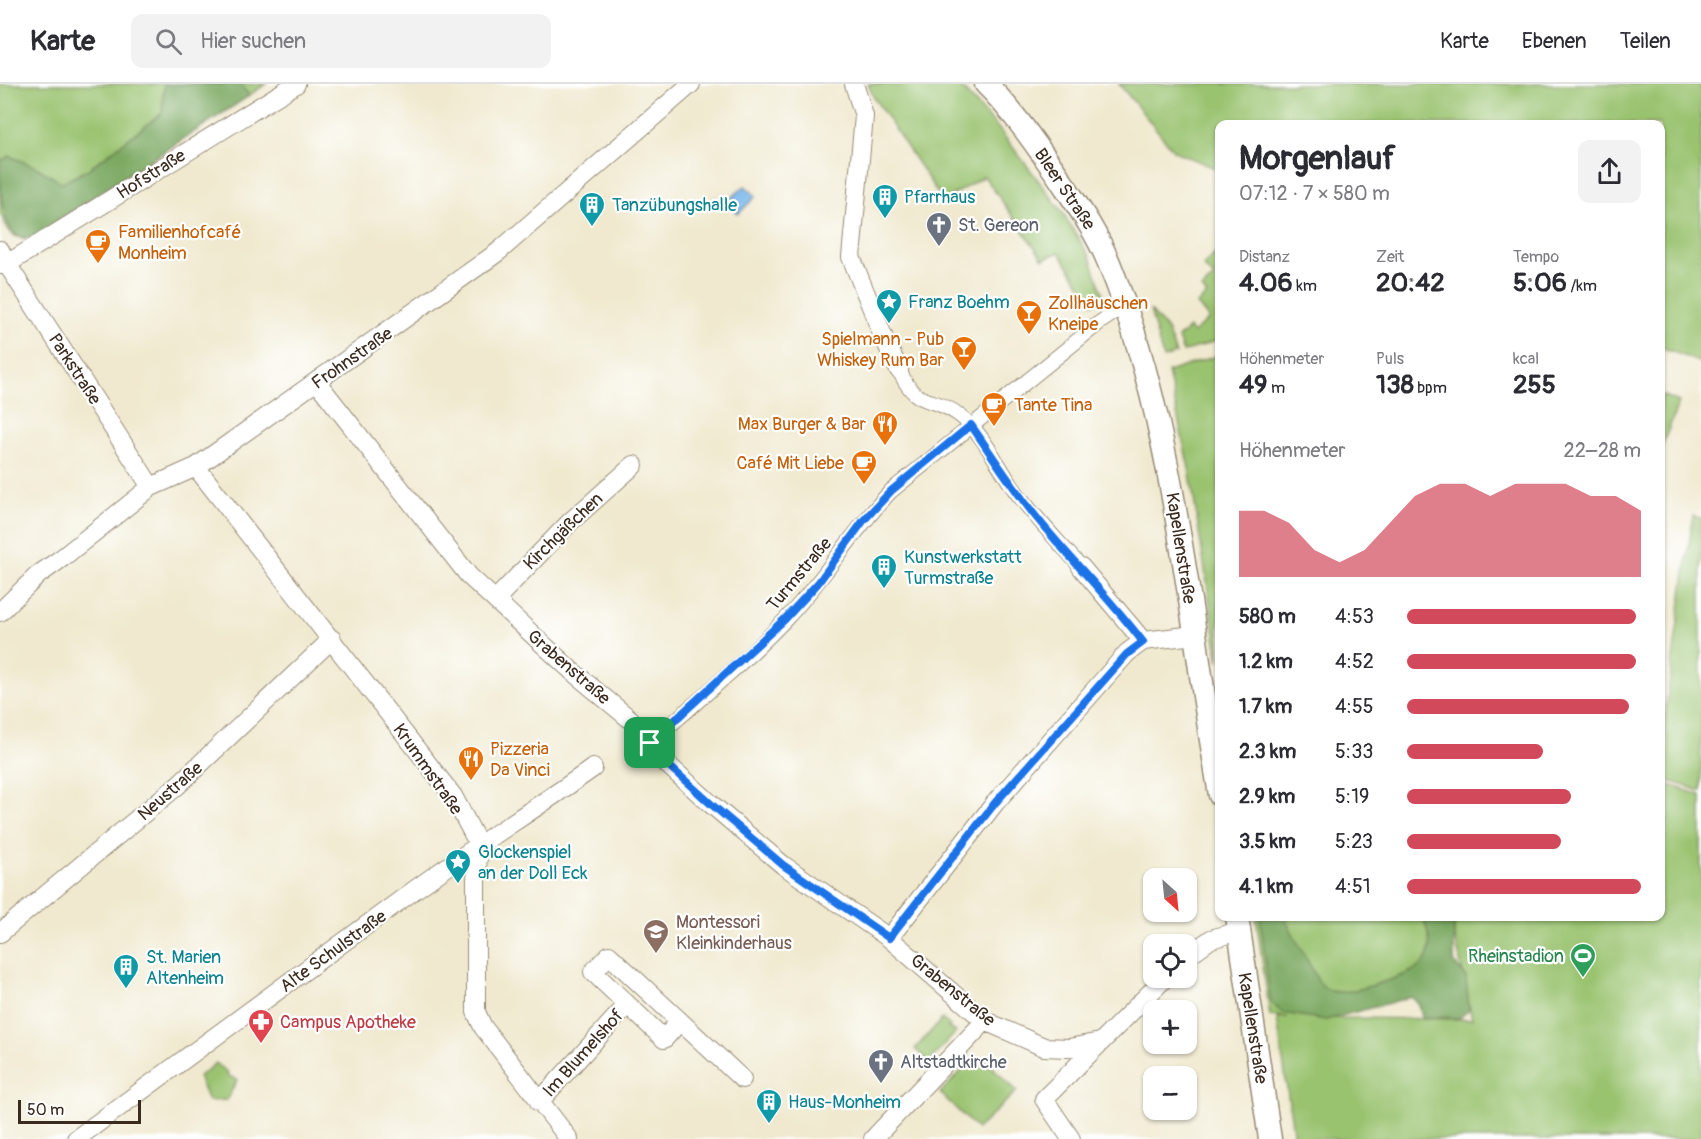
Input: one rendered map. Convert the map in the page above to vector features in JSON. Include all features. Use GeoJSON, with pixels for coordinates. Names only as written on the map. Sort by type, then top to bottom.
{"type":"FeatureCollection","features":[{"type":"Feature","properties":{"kind":"street","name":"Hofstraße"},"geometry":{"type":"LineString","coordinates":[[2,260],[296,84]]}},
{"type":"Feature","properties":{"kind":"street","name":"Frohnstraße"},"geometry":{"type":"LineString","coordinates":[[0,612],[38,574],[151,488],[196,467],[498,252],[691,84]]}},
{"type":"Feature","properties":{"kind":"street"},"geometry":{"type":"LineString","coordinates":[[855,84],[864,116],[851,257],[906,385],[919,399],[944,406],[959,414],[971,425],[1041,524],[1081,567],[1143,642]]}},
{"type":"Feature","properties":{"kind":"street","name":"Bleer Straße"},"geometry":{"type":"LineString","coordinates":[[986,84],[1006,104],[1082,213],[1109,263],[1124,306]]}},
{"type":"Feature","properties":{"kind":"street","name":"Parkstraße"},"geometry":{"type":"LineString","coordinates":[[2,260],[151,488]]}},
{"type":"Feature","properties":{"kind":"street","name":"Turmstraße"},"geometry":{"type":"LineString","coordinates":[[650,743],[785,619],[818,583],[864,520],[891,491],[1099,323],[1124,306]]}},
{"type":"Feature","properties":{"kind":"street","name":"Kapellenstraße"},"geometry":{"type":"LineString","coordinates":[[1124,306],[1146,370],[1175,506],[1215,763]]}},
{"type":"Feature","properties":{"kind":"street","name":"Grabenstraße"},"geometry":{"type":"LineString","coordinates":[[317,382],[469,576],[573,672],[631,720],[658,756],[783,865],[889,938],[985,1021],[1044,1047],[1069,1048],[1100,1042]]}},
{"type":"Feature","properties":{"kind":"street","name":"Kirchgäßchen"},"geometry":{"type":"LineString","coordinates":[[495,600],[570,522],[634,465]]}},
{"type":"Feature","properties":{"kind":"street","name":"Krummstraße"},"geometry":{"type":"LineString","coordinates":[[196,467],[453,796],[478,845]]}},
{"type":"Feature","properties":{"kind":"street"},"geometry":{"type":"LineString","coordinates":[[889,938],[995,803],[1127,654],[1143,642],[1195,635]]}},
{"type":"Feature","properties":{"kind":"street","name":"Neustraße"},"geometry":{"type":"LineString","coordinates":[[0,933],[178,785],[332,639]]}},
{"type":"Feature","properties":{"kind":"street","name":"Alte Schulstraße"},"geometry":{"type":"LineString","coordinates":[[75,1139],[478,845],[523,818],[593,768]]}},
{"type":"Feature","properties":{"kind":"street"},"geometry":{"type":"LineString","coordinates":[[478,845],[476,1012],[483,1027],[539,1102],[557,1135]]}},
{"type":"Feature","properties":{"kind":"street"},"geometry":{"type":"LineString","coordinates":[[1197,949],[1238,924]]}},
{"type":"Feature","properties":{"kind":"street","name":"Kapellenstraße"},"geometry":{"type":"LineString","coordinates":[[1238,924],[1270,1139]]}},
{"type":"Feature","properties":{"kind":"street","name":"Im Blumelshof"},"geometry":{"type":"LineString","coordinates":[[680,1021],[664,1039],[593,972],[609,955],[680,1021],[742,1079]]}},
{"type":"Feature","properties":{"kind":"street"},"geometry":{"type":"LineString","coordinates":[[1071,1139],[1044,1099],[1155,988]]}},
{"type":"Feature","properties":{"kind":"street","name":"Im Blumelshof"},"geometry":{"type":"LineString","coordinates":[[539,1102],[627,1005]]}},
{"type":"Feature","properties":{"kind":"street"},"geometry":{"type":"LineString","coordinates":[[873,1139],[985,1021]]}},
{"type":"Feature","properties":{"kind":"green space"},"geometry":{"type":"Polygon","coordinates":[[[0,84],[266,84],[34,236],[21,238],[12,234],[0,214],[0,84]]]}},
{"type":"Feature","properties":{"kind":"green space"},"geometry":{"type":"Polygon","coordinates":[[[164,84],[241,84],[249,96],[34,236],[23,238],[14,233],[4,213],[0,161],[10,156],[36,167],[62,183],[87,170],[162,113],[164,84]]]}},
{"type":"Feature","properties":{"kind":"green space"},"geometry":{"type":"Polygon","coordinates":[[[868,84],[958,84],[998,128],[1061,210],[1090,257],[1104,297],[1093,304],[1059,252],[1043,259],[984,176],[943,201],[874,98],[868,84]]]}},
{"type":"Feature","properties":{"kind":"green space"},"geometry":{"type":"Polygon","coordinates":[[[1119,84],[1701,84],[1701,363],[1665,349],[1665,120],[1215,120],[1215,168],[1174,151],[1119,84]]]}},
{"type":"Feature","properties":{"kind":"green space"},"geometry":{"type":"Polygon","coordinates":[[[1215,254],[1215,341],[1183,352],[1178,338],[1189,328],[1193,333],[1209,319],[1197,304],[1207,295],[1202,289],[1214,277],[1203,266],[1215,254]]]}},
{"type":"Feature","properties":{"kind":"green space"},"geometry":{"type":"Polygon","coordinates":[[[1150,310],[1167,330],[1176,354],[1163,358],[1150,310]]]}},
{"type":"Feature","properties":{"kind":"green space"},"geometry":{"type":"Polygon","coordinates":[[[1215,357],[1215,636],[1190,473],[1168,372],[1215,357]]]}},
{"type":"Feature","properties":{"kind":"green space"},"geometry":{"type":"Polygon","coordinates":[[[1665,397],[1679,402],[1665,439],[1665,397]]]}},
{"type":"Feature","properties":{"kind":"green space"},"geometry":{"type":"Polygon","coordinates":[[[1693,516],[1701,518],[1701,791],[1665,780],[1665,715],[1693,516]]]}},
{"type":"Feature","properties":{"kind":"green space","name":"Rheinstadion"},"geometry":{"type":"Polygon","coordinates":[[[1669,785],[1701,795],[1701,1139],[1294,1139],[1277,1018],[1288,1017],[1270,1016],[1257,921],[1432,921],[1444,955],[1334,1018],[1472,1019],[1452,921],[1665,921],[1665,798],[1669,785]]]}},
{"type":"Feature","properties":{"kind":"green space"},"geometry":{"type":"Polygon","coordinates":[[[1261,921],[1286,921],[1319,982],[1333,991],[1345,992],[1399,977],[1418,968],[1429,952],[1429,937],[1424,921],[1453,921],[1454,962],[1466,977],[1469,1010],[1459,1018],[1422,1017],[1419,1004],[1411,997],[1326,1020],[1283,1013],[1271,1003],[1261,921]]]}},
{"type":"Feature","properties":{"kind":"green space"},"geometry":{"type":"Polygon","coordinates":[[[942,1019],[950,1026],[948,1028],[956,1032],[929,1062],[915,1049],[942,1019]]]}},
{"type":"Feature","properties":{"kind":"green space"},"geometry":{"type":"Polygon","coordinates":[[[973,1059],[984,1059],[1017,1091],[977,1129],[940,1093],[973,1059]]]}},
{"type":"Feature","properties":{"kind":"green space"},"geometry":{"type":"Polygon","coordinates":[[[216,1063],[228,1073],[227,1075],[237,1080],[227,1100],[208,1101],[198,1077],[216,1063]]]}},
{"type":"Feature","properties":{"kind":"water"},"geometry":{"type":"Polygon","coordinates":[[[745,186],[756,196],[738,214],[729,200],[745,186]]]}},
{"type":"Feature","properties":{"kind":"place","name":"Pfarrhaus"},"geometry":{"type":"Point","coordinates":[885,220]}},
{"type":"Feature","properties":{"kind":"place","name":"Tanzübungshalle"},"geometry":{"type":"Point","coordinates":[592,228]}},
{"type":"Feature","properties":{"kind":"place","name":"St. Gereon"},"geometry":{"type":"Point","coordinates":[939,248]}},
{"type":"Feature","properties":{"kind":"place","name":"Familienhofcafé Monheim"},"geometry":{"type":"Point","coordinates":[98,265]}},
{"type":"Feature","properties":{"kind":"place","name":"Franz Boehm"},"geometry":{"type":"Point","coordinates":[889,325]}},
{"type":"Feature","properties":{"kind":"place","name":"Zollhäuschen Kneipe"},"geometry":{"type":"Point","coordinates":[1029,336]}},
{"type":"Feature","properties":{"kind":"place","name":"Spielmann - Pub Whiskey Rum Bar"},"geometry":{"type":"Point","coordinates":[964,372]}},
{"type":"Feature","properties":{"kind":"place","name":"Tante Tina"},"geometry":{"type":"Point","coordinates":[994,428]}},
{"type":"Feature","properties":{"kind":"place","name":"Max Burger & Bar"},"geometry":{"type":"Point","coordinates":[885,447]}},
{"type":"Feature","properties":{"kind":"place","name":"Café Mit Liebe"},"geometry":{"type":"Point","coordinates":[864,486]}},
{"type":"Feature","properties":{"kind":"place","name":"Kunstwerkstatt Turmstraße"},"geometry":{"type":"Point","coordinates":[884,590]}},
{"type":"Feature","properties":{"kind":"place","name":"Pizzeria Da Vinci"},"geometry":{"type":"Point","coordinates":[471,782]}},
{"type":"Feature","properties":{"kind":"place","name":"Glockenspiel an der Doll Eck"},"geometry":{"type":"Point","coordinates":[458,885]}},
{"type":"Feature","properties":{"kind":"place","name":"Montessori Kleinkinderhaus"},"geometry":{"type":"Point","coordinates":[656,955]}},
{"type":"Feature","properties":{"kind":"place","name":"Rheinstadion"},"geometry":{"type":"Point","coordinates":[1583,979]}},
{"type":"Feature","properties":{"kind":"place","name":"St. Marien Altenheim"},"geometry":{"type":"Point","coordinates":[126,990]}},
{"type":"Feature","properties":{"kind":"place","name":"Campus Apotheke"},"geometry":{"type":"Point","coordinates":[261,1045]}},
{"type":"Feature","properties":{"kind":"place","name":"Altstadtkirche"},"geometry":{"type":"Point","coordinates":[881,1085]}},
{"type":"Feature","properties":{"kind":"place","name":"Haus-Monheim"},"geometry":{"type":"Point","coordinates":[769,1125]}},
{"type":"Feature","properties":{"kind":"route"},"geometry":{"type":"LineString","coordinates":[[971,425],[1041,524],[1113,604],[1143,642],[1127,654],[995,803],[889,938],[783,865],[658,756],[650,743],[785,619],[818,583],[864,520],[891,491],[971,425]]}}]}
